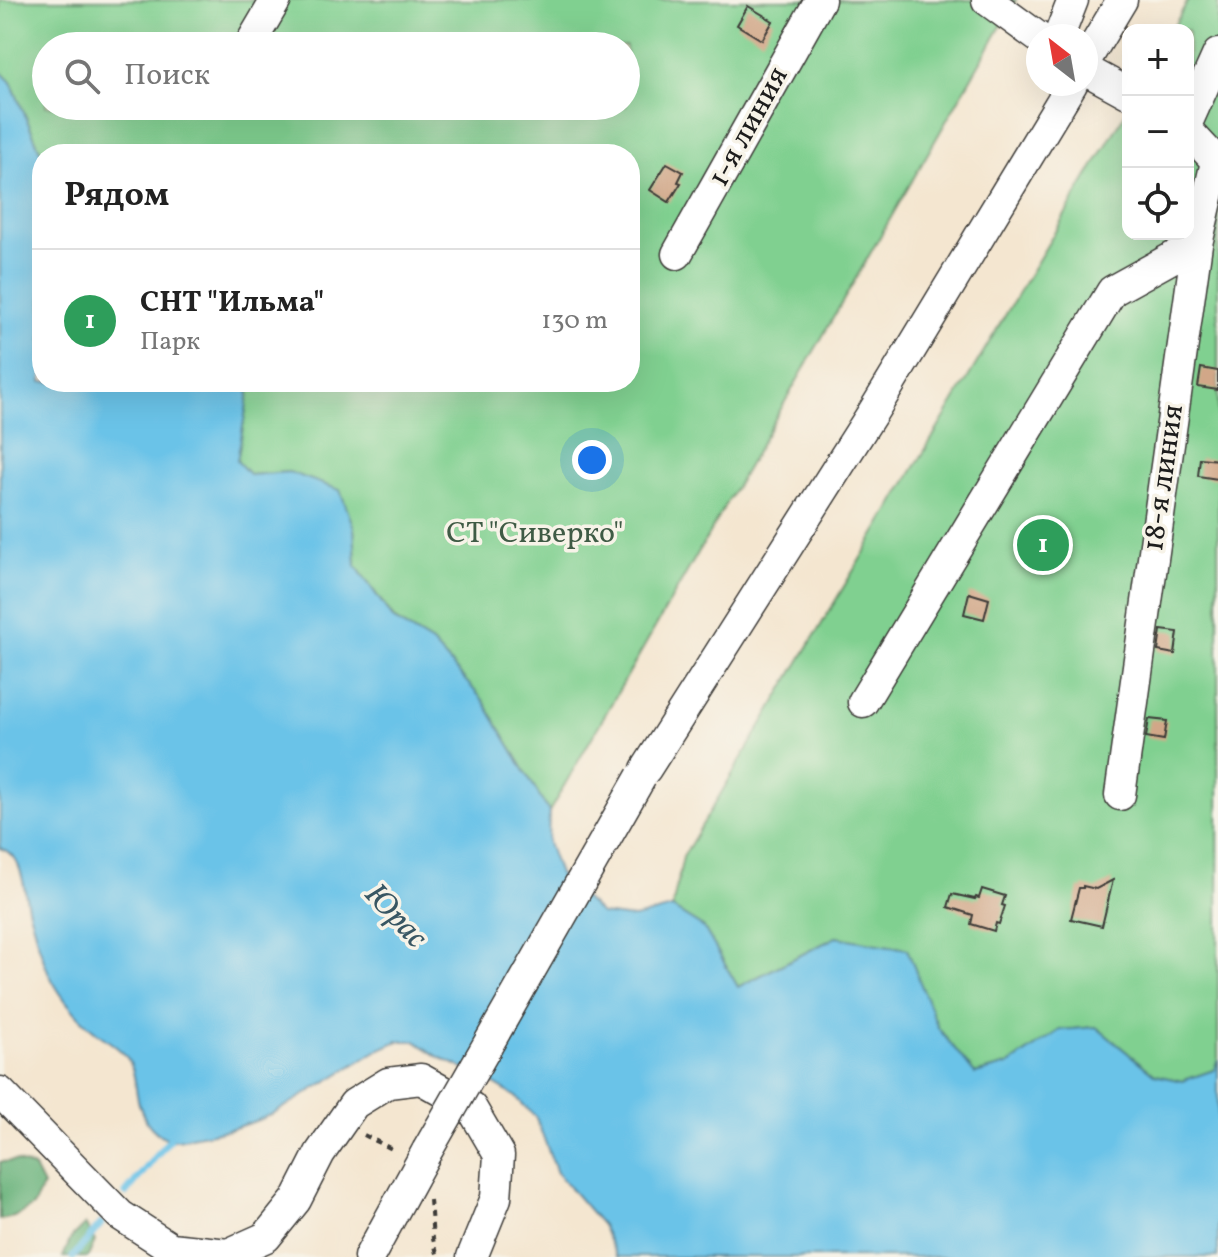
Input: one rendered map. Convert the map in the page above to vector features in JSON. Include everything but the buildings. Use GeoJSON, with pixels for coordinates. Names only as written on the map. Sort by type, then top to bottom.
{"type":"FeatureCollection","features":[{"type":"Feature","properties":{"kind":"street"},"geometry":{"type":"LineString","coordinates":[[257,32],[276,0]]}},
{"type":"Feature","properties":{"kind":"street","name":"1-я линия"},"geometry":{"type":"LineString","coordinates":[[677,254],[820,0]]}},
{"type":"Feature","properties":{"kind":"street"},"geometry":{"type":"LineString","coordinates":[[987,0],[1026,28]]}},
{"type":"Feature","properties":{"kind":"street"},"geometry":{"type":"LineString","coordinates":[[1064,24],[1073,0]]}},
{"type":"Feature","properties":{"kind":"street"},"geometry":{"type":"LineString","coordinates":[[1098,40],[1122,0]]}},
{"type":"Feature","properties":{"kind":"street"},"geometry":{"type":"LineString","coordinates":[[1194,108],[1218,54]]}},
{"type":"Feature","properties":{"kind":"street"},"geometry":{"type":"LineString","coordinates":[[1098,77],[1122,90]]}},
{"type":"Feature","properties":{"kind":"street"},"geometry":{"type":"LineString","coordinates":[[369,1257],[417,1154],[643,773],[873,412],[1065,96]]}},
{"type":"Feature","properties":{"kind":"street"},"geometry":{"type":"LineString","coordinates":[[1194,138],[1217,163]]}},
{"type":"Feature","properties":{"kind":"street","name":"18-я линия"},"geometry":{"type":"LineString","coordinates":[[1120,795],[1197,244],[1217,163]]}},
{"type":"Feature","properties":{"kind":"street"},"geometry":{"type":"LineString","coordinates":[[863,702],[1112,291],[1197,244]]}},
{"type":"Feature","properties":{"kind":"street"},"geometry":{"type":"LineString","coordinates":[[0,1092],[120,1215],[171,1248],[228,1254],[266,1237],[296,1200],[320,1153],[354,1104],[388,1083],[421,1079],[471,1107],[499,1155],[496,1198],[472,1257]]}},
{"type":"Feature","properties":{"kind":"path"},"geometry":{"type":"LineString","coordinates":[[364,1135],[417,1154]]}},
{"type":"Feature","properties":{"kind":"green space","name":"СТ \"Сиверко\""},"geometry":{"type":"Polygon","coordinates":[[[0,0],[1016,0],[549,812],[483,700],[432,643],[395,620],[356,566],[354,528],[289,472],[249,475],[237,461],[249,392],[640,392],[640,144],[37,144],[11,82],[0,71],[0,0]]]}},
{"type":"Feature","properties":{"kind":"green space"},"geometry":{"type":"Polygon","coordinates":[[[1188,0],[1218,0],[1218,1060],[1214,1070],[1182,1081],[1155,1075],[1096,1027],[1060,1030],[1008,1065],[975,1074],[938,1028],[906,949],[836,937],[738,987],[704,928],[672,908],[683,857],[1122,119],[1122,240],[1194,240],[1194,24],[1175,24],[1188,0]]]}},
{"type":"Feature","properties":{"kind":"green space"},"geometry":{"type":"Polygon","coordinates":[[[16,1161],[34,1168],[43,1186],[33,1206],[14,1217],[0,1220],[0,1162],[16,1161]]]}},
{"type":"Feature","properties":{"kind":"green space"},"geometry":{"type":"Polygon","coordinates":[[[85,1224],[95,1241],[88,1257],[63,1257],[71,1238],[85,1224]]]}},
{"type":"Feature","properties":{"kind":"water","name":"Юрас"},"geometry":{"type":"Polygon","coordinates":[[[0,71],[11,82],[37,144],[32,144],[32,392],[249,392],[237,461],[250,475],[289,472],[340,490],[354,528],[356,566],[394,620],[432,643],[483,700],[549,812],[548,843],[559,874],[601,914],[634,918],[672,908],[704,928],[738,987],[836,937],[907,949],[938,1028],[975,1074],[1008,1065],[1060,1030],[1096,1027],[1155,1075],[1182,1081],[1214,1070],[1218,1060],[1218,1257],[617,1257],[602,1225],[557,1173],[536,1118],[516,1097],[415,1041],[398,1041],[378,1050],[273,1114],[245,1125],[175,1140],[166,1138],[152,1128],[145,1118],[132,1067],[125,1055],[80,1018],[54,983],[39,945],[19,866],[8,852],[0,848],[0,71]]]}},
{"type":"Feature","properties":{"kind":"waterway"},"geometry":{"type":"LineString","coordinates":[[126,1193],[170,1139]]}},
{"type":"Feature","properties":{"kind":"waterway"},"geometry":{"type":"LineString","coordinates":[[73,1257],[101,1224]]}},
{"type":"Feature","properties":{"kind":"place","name":"СНТ \"Ильма\""},"geometry":{"type":"Point","coordinates":[1043,545]}}]}
